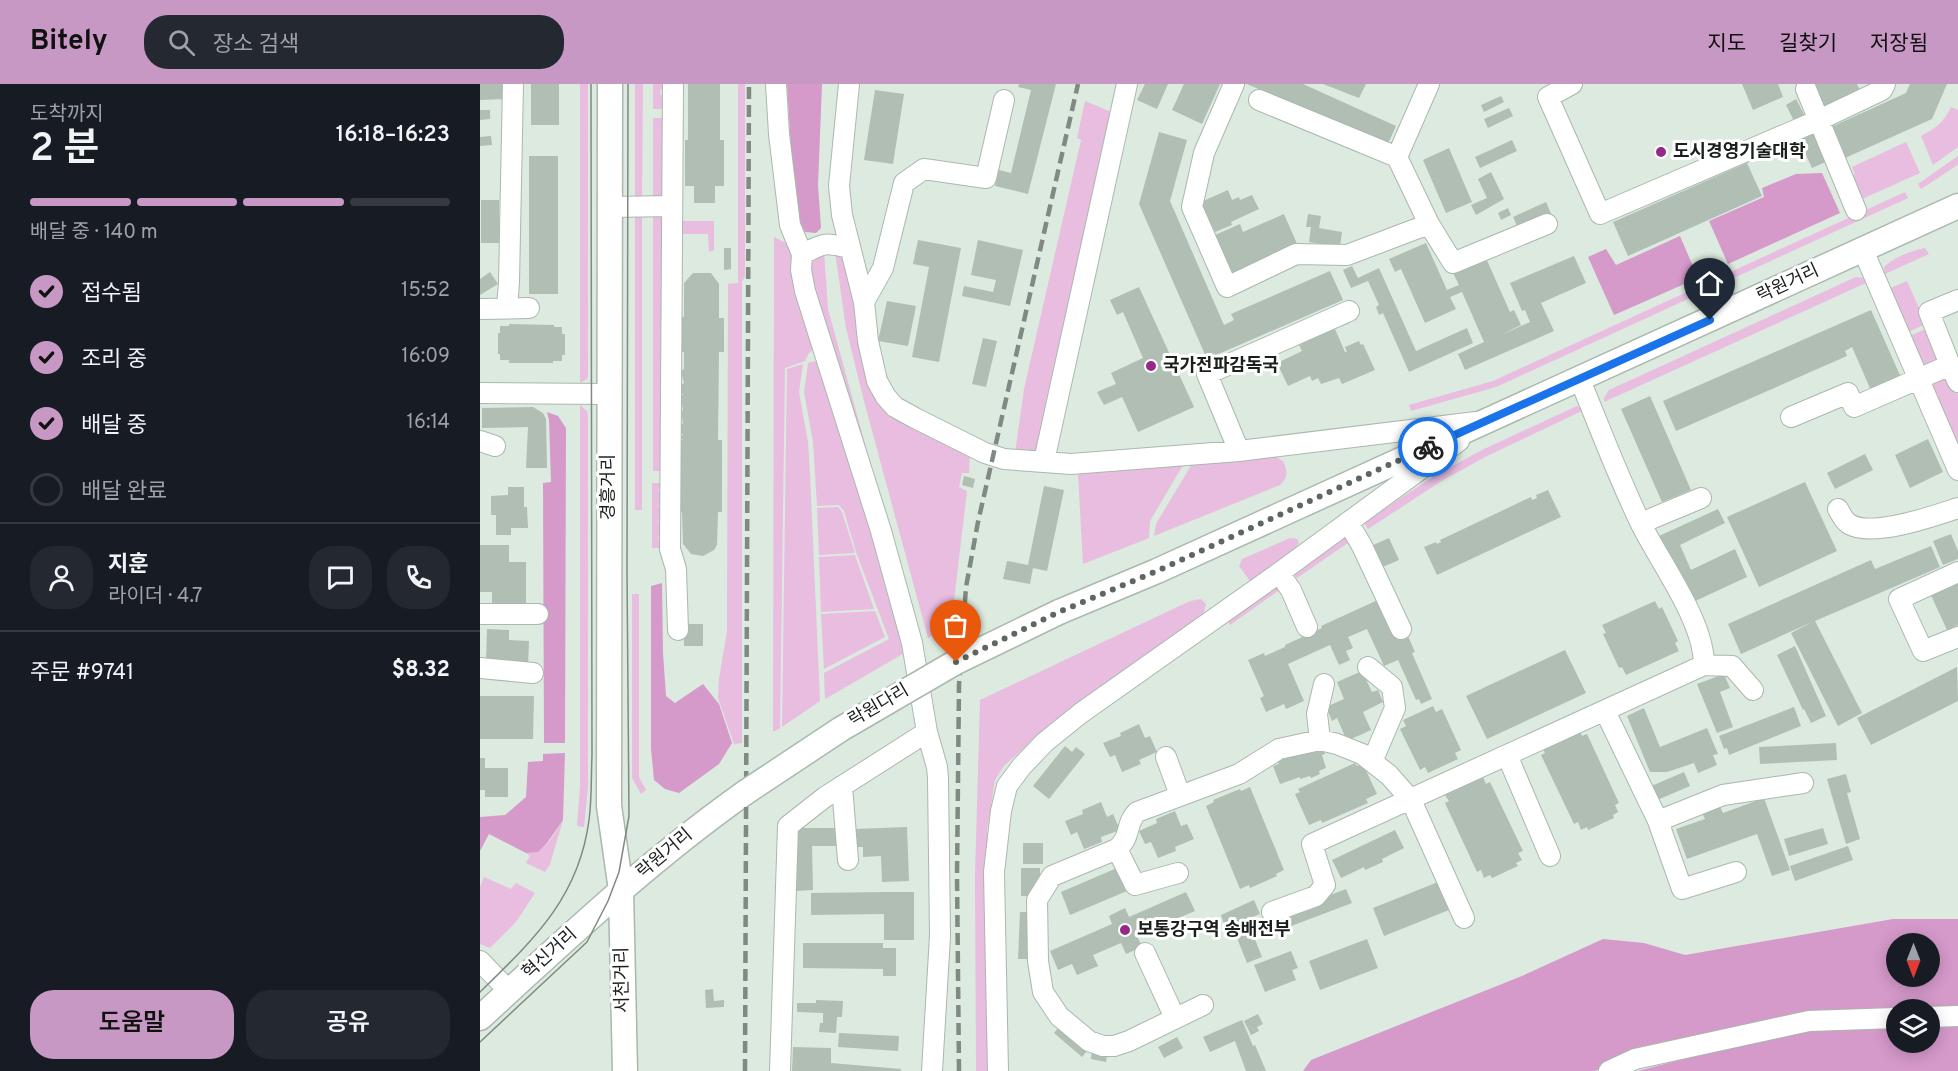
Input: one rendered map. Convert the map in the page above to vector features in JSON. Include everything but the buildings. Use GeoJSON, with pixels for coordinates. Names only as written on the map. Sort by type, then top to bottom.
{"type":"FeatureCollection","features":[{"type":"Feature","properties":{"kind":"main road","name":"경흥거리"},"geometry":{"type":"LineString","coordinates":[[610,84],[609,806],[621,890]]}},
{"type":"Feature","properties":{"kind":"main road","name":"락원거리"},"geometry":{"type":"LineString","coordinates":[[1059,612],[1157,571],[1863,250],[1956,214]]}},
{"type":"Feature","properties":{"kind":"main road","name":"락원다리"},"geometry":{"type":"LineString","coordinates":[[709,818],[841,729],[956,662],[1059,612]]}},
{"type":"Feature","properties":{"kind":"main road","name":"락원거리"},"geometry":{"type":"LineString","coordinates":[[621,890],[709,818]]}},
{"type":"Feature","properties":{"kind":"main road","name":"혁신거리"},"geometry":{"type":"LineString","coordinates":[[480,1018],[621,890]]}},
{"type":"Feature","properties":{"kind":"main road","name":"서천거리"},"geometry":{"type":"LineString","coordinates":[[621,890],[625,1071]]}},
{"type":"Feature","properties":{"kind":"street"},"geometry":{"type":"LineString","coordinates":[[507,308],[513,84]]}},
{"type":"Feature","properties":{"kind":"street"},"geometry":{"type":"LineString","coordinates":[[673,84],[670,549],[676,569],[678,630]]}},
{"type":"Feature","properties":{"kind":"street"},"geometry":{"type":"LineString","coordinates":[[776,84],[779,134],[790,225],[802,254],[801,270],[805,291],[864,474],[912,643],[927,732],[937,767],[940,936],[932,1071]]}},
{"type":"Feature","properties":{"kind":"street"},"geometry":{"type":"LineString","coordinates":[[849,84],[839,186],[842,215],[864,302],[868,341],[877,381],[886,397],[896,407],[993,456],[1004,459],[1071,464],[1239,451],[1488,420]]}},
{"type":"Feature","properties":{"kind":"street"},"geometry":{"type":"LineString","coordinates":[[1044,461],[1127,84]]}},
{"type":"Feature","properties":{"kind":"street"},"geometry":{"type":"LineString","coordinates":[[1234,84],[1204,153],[1192,207],[1227,287],[1296,254],[1347,255],[1429,224]]}},
{"type":"Feature","properties":{"kind":"street"},"geometry":{"type":"LineString","coordinates":[[1397,158],[1429,84]]}},
{"type":"Feature","properties":{"kind":"street"},"geometry":{"type":"LineString","coordinates":[[1572,84],[1548,97],[1600,214],[1819,120],[1882,90],[1885,84]]}},
{"type":"Feature","properties":{"kind":"street"},"geometry":{"type":"LineString","coordinates":[[1806,89],[1856,210]]}},
{"type":"Feature","properties":{"kind":"street"},"geometry":{"type":"LineString","coordinates":[[864,302],[883,268],[904,183],[924,169],[986,178],[1004,100]]}},
{"type":"Feature","properties":{"kind":"street"},"geometry":{"type":"LineString","coordinates":[[1259,100],[1397,158],[1429,224],[1453,263],[1547,224]]}},
{"type":"Feature","properties":{"kind":"street"},"geometry":{"type":"LineString","coordinates":[[610,207],[672,206]]}},
{"type":"Feature","properties":{"kind":"street"},"geometry":{"type":"LineString","coordinates":[[802,254],[820,244],[829,243],[850,248]]}},
{"type":"Feature","properties":{"kind":"street"},"geometry":{"type":"LineString","coordinates":[[1863,250],[1958,470]]}},
{"type":"Feature","properties":{"kind":"street"},"geometry":{"type":"LineString","coordinates":[[1791,417],[1848,393],[1854,407],[1920,380],[1954,374],[1929,312],[1958,300]]}},
{"type":"Feature","properties":{"kind":"street"},"geometry":{"type":"LineString","coordinates":[[480,309],[529,308]]}},
{"type":"Feature","properties":{"kind":"street"},"geometry":{"type":"LineString","coordinates":[[1239,451],[1207,374],[1349,311]]}},
{"type":"Feature","properties":{"kind":"street"},"geometry":{"type":"LineString","coordinates":[[1580,380],[1641,523],[1686,606],[1704,651],[1704,665]]}},
{"type":"Feature","properties":{"kind":"street"},"geometry":{"type":"LineString","coordinates":[[480,393],[609,394]]}},
{"type":"Feature","properties":{"kind":"street"},"geometry":{"type":"LineString","coordinates":[[998,1071],[994,872],[1001,812],[1007,786],[1022,766],[1045,742],[1081,713],[1279,573],[1488,420]]}},
{"type":"Feature","properties":{"kind":"street"},"geometry":{"type":"LineString","coordinates":[[1641,523],[1701,498]]}},
{"type":"Feature","properties":{"kind":"street"},"geometry":{"type":"LineString","coordinates":[[1838,509],[1848,523],[1864,529],[1930,518],[1958,508]]}},
{"type":"Feature","properties":{"kind":"street"},"geometry":{"type":"LineString","coordinates":[[1348,522],[1362,546],[1401,629]]}},
{"type":"Feature","properties":{"kind":"street"},"geometry":{"type":"LineString","coordinates":[[1958,572],[1899,599],[1923,651],[1958,637]]}},
{"type":"Feature","properties":{"kind":"street"},"geometry":{"type":"LineString","coordinates":[[1279,573],[1291,590],[1307,627]]}},
{"type":"Feature","properties":{"kind":"street"},"geometry":{"type":"LineString","coordinates":[[480,614],[538,614]]}},
{"type":"Feature","properties":{"kind":"street"},"geometry":{"type":"LineString","coordinates":[[1272,912],[1316,896],[1325,885],[1312,844],[1704,665],[1732,666],[1753,690]]}},
{"type":"Feature","properties":{"kind":"street"},"geometry":{"type":"LineString","coordinates":[[1368,667],[1392,687],[1395,708],[1372,762]]}},
{"type":"Feature","properties":{"kind":"street"},"geometry":{"type":"LineString","coordinates":[[480,668],[533,673]]}},
{"type":"Feature","properties":{"kind":"street"},"geometry":{"type":"LineString","coordinates":[[1320,740],[1317,714],[1324,684]]}},
{"type":"Feature","properties":{"kind":"street"},"geometry":{"type":"LineString","coordinates":[[1605,711],[1658,821],[1682,889],[1736,872]]}},
{"type":"Feature","properties":{"kind":"street"},"geometry":{"type":"LineString","coordinates":[[780,1071],[788,826],[798,816],[842,786],[927,732]]}},
{"type":"Feature","properties":{"kind":"street"},"geometry":{"type":"LineString","coordinates":[[1203,1005],[1114,1046],[1103,1046],[1089,1041],[1059,1016],[1043,993],[1038,961],[1037,900],[1052,876],[1118,849],[1125,843],[1131,818],[1137,812],[1239,774],[1279,749],[1320,740],[1354,751],[1389,775],[1411,800],[1464,918]]}},
{"type":"Feature","properties":{"kind":"street"},"geometry":{"type":"LineString","coordinates":[[1507,756],[1550,855]]}},
{"type":"Feature","properties":{"kind":"street"},"geometry":{"type":"LineString","coordinates":[[1166,757],[1180,795]]}},
{"type":"Feature","properties":{"kind":"street"},"geometry":{"type":"LineString","coordinates":[[1658,821],[1723,795],[1803,783]]}},
{"type":"Feature","properties":{"kind":"street"},"geometry":{"type":"LineString","coordinates":[[842,786],[848,860]]}},
{"type":"Feature","properties":{"kind":"street"},"geometry":{"type":"LineString","coordinates":[[1118,849],[1135,885],[1178,873]]}},
{"type":"Feature","properties":{"kind":"street"},"geometry":{"type":"LineString","coordinates":[[1145,953],[1175,1018]]}},
{"type":"Feature","properties":{"kind":"street"},"geometry":{"type":"LineString","coordinates":[[480,961],[509,991]]}},
{"type":"Feature","properties":{"kind":"street"},"geometry":{"type":"LineString","coordinates":[[1940,1017],[1958,1016]]}},
{"type":"Feature","properties":{"kind":"street"},"geometry":{"type":"LineString","coordinates":[[1609,1071],[1635,1059],[1809,1021],[1886,1018]]}},
{"type":"Feature","properties":{"kind":"shaded area"},"geometry":{"type":"Polygon","coordinates":[[[580,84],[588,84],[588,375],[587,379],[580,383],[580,84]]]}},
{"type":"Feature","properties":{"kind":"shaded area"},"geometry":{"type":"Polygon","coordinates":[[[635,84],[643,84],[642,200],[635,200],[635,84]]]}},
{"type":"Feature","properties":{"kind":"shaded area"},"geometry":{"type":"Polygon","coordinates":[[[653,84],[664,84],[664,89],[661,89],[660,94],[664,97],[668,109],[653,109],[653,84]]]}},
{"type":"Feature","properties":{"kind":"shaded area"},"geometry":{"type":"Polygon","coordinates":[[[738,84],[745,84],[745,276],[742,282],[742,743],[734,744],[718,698],[727,631],[728,284],[738,283],[738,84]]]}},
{"type":"Feature","properties":{"kind":"shaded area"},"geometry":{"type":"Polygon","coordinates":[[[787,84],[822,84],[818,185],[821,228],[816,233],[805,232],[795,212],[787,84]]]}},
{"type":"Feature","properties":{"kind":"shaded area"},"geometry":{"type":"Polygon","coordinates":[[[1085,101],[1116,114],[1038,454],[1015,453],[1024,389],[1081,140],[1077,138],[1085,101]]]}},
{"type":"Feature","properties":{"kind":"shaded area"},"geometry":{"type":"Polygon","coordinates":[[[1951,107],[1958,110],[1958,147],[1933,165],[1921,136],[1939,124],[1951,107]]]}},
{"type":"Feature","properties":{"kind":"shaded area"},"geometry":{"type":"Polygon","coordinates":[[[653,118],[668,118],[668,201],[653,201],[653,118]]]}},
{"type":"Feature","properties":{"kind":"shaded area"},"geometry":{"type":"Polygon","coordinates":[[[1906,142],[1920,173],[1862,199],[1852,176],[1855,174],[1852,167],[1906,142]]]}},
{"type":"Feature","properties":{"kind":"shaded area"},"geometry":{"type":"Polygon","coordinates":[[[1958,156],[1956,166],[1921,189],[1918,184],[1958,156]]]}},
{"type":"Feature","properties":{"kind":"shaded area"},"geometry":{"type":"Polygon","coordinates":[[[1822,173],[1840,213],[1728,264],[1709,221],[1764,197],[1762,188],[1796,174],[1822,173]]]}},
{"type":"Feature","properties":{"kind":"shaded area"},"geometry":{"type":"Polygon","coordinates":[[[1905,192],[1908,198],[1496,387],[1411,411],[1409,405],[1493,381],[1905,192]]]}},
{"type":"Feature","properties":{"kind":"shaded area"},"geometry":{"type":"Polygon","coordinates":[[[653,213],[666,213],[666,471],[653,471],[653,213]]]}},
{"type":"Feature","properties":{"kind":"shaded area"},"geometry":{"type":"Polygon","coordinates":[[[635,215],[642,215],[642,510],[635,510],[635,215]]]}},
{"type":"Feature","properties":{"kind":"shaded area"},"geometry":{"type":"Polygon","coordinates":[[[680,221],[714,221],[714,250],[709,252],[708,234],[680,234],[680,221]]]}},
{"type":"Feature","properties":{"kind":"shaded area"},"geometry":{"type":"Polygon","coordinates":[[[1680,236],[1698,278],[1614,315],[1588,257],[1606,249],[1616,265],[1680,236]]]}},
{"type":"Feature","properties":{"kind":"shaded area"},"geometry":{"type":"Polygon","coordinates":[[[774,237],[796,248],[817,346],[809,353],[805,361],[785,368],[780,728],[773,732],[774,237]]]}},
{"type":"Feature","properties":{"kind":"shaded area"},"geometry":{"type":"Polygon","coordinates":[[[1925,248],[1929,254],[1885,274],[1884,267],[1892,261],[1925,248]]]}},
{"type":"Feature","properties":{"kind":"shaded area"},"geometry":{"type":"Polygon","coordinates":[[[824,251],[828,309],[887,524],[816,301],[809,268],[812,260],[824,251]]]}},
{"type":"Feature","properties":{"kind":"shaded area"},"geometry":{"type":"Polygon","coordinates":[[[835,252],[845,255],[873,392],[970,451],[969,473],[962,473],[959,487],[967,491],[951,626],[928,638],[846,328],[835,252]]]}},
{"type":"Feature","properties":{"kind":"shaded area"},"geometry":{"type":"Polygon","coordinates":[[[1856,277],[1865,278],[1868,282],[1604,402],[1609,390],[1856,277]]]}},
{"type":"Feature","properties":{"kind":"shaded area"},"geometry":{"type":"Polygon","coordinates":[[[1907,281],[1926,324],[1906,333],[1886,290],[1907,281]]]}},
{"type":"Feature","properties":{"kind":"shaded area"},"geometry":{"type":"Polygon","coordinates":[[[1928,328],[1944,363],[1923,372],[1907,337],[1928,328]]]}},
{"type":"Feature","properties":{"kind":"shaded area"},"geometry":{"type":"Polygon","coordinates":[[[820,360],[908,651],[825,699],[824,673],[889,639],[856,552],[844,511],[839,505],[817,506],[813,442],[804,392],[808,363],[820,360]]]}},
{"type":"Feature","properties":{"kind":"shaded area"},"geometry":{"type":"Polygon","coordinates":[[[803,364],[799,392],[808,442],[820,701],[782,727],[787,369],[803,364]]]}},
{"type":"Feature","properties":{"kind":"shaded area"},"geometry":{"type":"Polygon","coordinates":[[[1949,375],[1958,395],[1958,450],[1928,384],[1949,375]]]}},
{"type":"Feature","properties":{"kind":"shaded area"},"geometry":{"type":"Polygon","coordinates":[[[580,405],[587,411],[588,416],[588,787],[584,827],[577,826],[580,787],[580,405]]]}},
{"type":"Feature","properties":{"kind":"shaded area"},"geometry":{"type":"Polygon","coordinates":[[[1577,406],[1584,410],[1485,457],[1440,482],[1368,529],[1364,522],[1436,475],[1482,450],[1577,406]]]}},
{"type":"Feature","properties":{"kind":"shaded area"},"geometry":{"type":"Polygon","coordinates":[[[547,412],[558,416],[566,428],[565,743],[544,743],[543,483],[551,482],[547,412]]]}},
{"type":"Feature","properties":{"kind":"shaded area"},"geometry":{"type":"Polygon","coordinates":[[[1276,457],[1283,461],[1286,471],[1286,477],[1280,485],[1154,536],[1156,524],[1192,464],[1276,457]]]}},
{"type":"Feature","properties":{"kind":"shaded area"},"geometry":{"type":"Polygon","coordinates":[[[1183,465],[1150,521],[1149,538],[1083,564],[1078,474],[1183,465]]]}},
{"type":"Feature","properties":{"kind":"shaded area"},"geometry":{"type":"Polygon","coordinates":[[[652,483],[661,483],[658,490],[661,493],[661,503],[658,506],[661,509],[661,518],[658,521],[661,525],[661,533],[658,537],[662,540],[662,548],[652,548],[652,483]]]}},
{"type":"Feature","properties":{"kind":"shaded area"},"geometry":{"type":"Polygon","coordinates":[[[838,507],[842,512],[855,553],[819,555],[817,508],[838,507]]]}},
{"type":"Feature","properties":{"kind":"shaded area"},"geometry":{"type":"Polygon","coordinates":[[[1350,531],[1355,538],[1297,578],[1292,572],[1350,531]]]}},
{"type":"Feature","properties":{"kind":"shaded area"},"geometry":{"type":"Polygon","coordinates":[[[1290,538],[1297,539],[1299,543],[1295,549],[1250,581],[1239,566],[1242,559],[1290,538]]]}},
{"type":"Feature","properties":{"kind":"shaded area"},"geometry":{"type":"Polygon","coordinates":[[[855,555],[874,609],[821,612],[819,557],[855,555]]]}},
{"type":"Feature","properties":{"kind":"shaded area"},"geometry":{"type":"Polygon","coordinates":[[[1281,580],[1285,586],[1230,625],[1226,618],[1281,580]]]}},
{"type":"Feature","properties":{"kind":"shaded area"},"geometry":{"type":"Polygon","coordinates":[[[662,583],[666,696],[675,703],[703,684],[719,704],[732,743],[719,764],[679,793],[665,789],[654,780],[651,749],[651,586],[662,583]]]}},
{"type":"Feature","properties":{"kind":"shaded area"},"geometry":{"type":"Polygon","coordinates":[[[632,594],[639,594],[639,777],[646,790],[641,794],[632,778],[632,594]]]}},
{"type":"Feature","properties":{"kind":"shaded area"},"geometry":{"type":"Polygon","coordinates":[[[1201,599],[1206,604],[1204,612],[1196,620],[1051,723],[1004,766],[995,780],[987,831],[989,1071],[976,1071],[975,875],[980,700],[1190,601],[1201,599]]]}},
{"type":"Feature","properties":{"kind":"shaded area"},"geometry":{"type":"Polygon","coordinates":[[[875,611],[885,637],[824,669],[821,614],[875,611]]]}},
{"type":"Feature","properties":{"kind":"shaded area"},"geometry":{"type":"Polygon","coordinates":[[[565,753],[563,820],[547,843],[538,852],[526,853],[489,834],[480,851],[480,817],[505,815],[526,797],[528,762],[543,761],[543,754],[565,753]]]}},
{"type":"Feature","properties":{"kind":"shaded area"},"geometry":{"type":"Polygon","coordinates":[[[563,820],[550,864],[545,872],[526,863],[530,856],[526,853],[544,846],[563,820]]]}},
{"type":"Feature","properties":{"kind":"shaded area"},"geometry":{"type":"Polygon","coordinates":[[[484,877],[511,889],[516,883],[535,893],[516,922],[490,948],[480,944],[480,887],[484,877]]]}},
{"type":"Feature","properties":{"kind":"shaded area"},"geometry":{"type":"Polygon","coordinates":[[[1893,919],[1958,919],[1958,1008],[1940,1007],[1940,999],[1886,999],[1886,1010],[1808,1015],[1630,1055],[1595,1071],[1303,1071],[1311,1060],[1522,976],[1603,939],[1644,943],[1685,955],[1893,919]]]}},
{"type":"Feature","properties":{"kind":"shaded area"},"geometry":{"type":"Polygon","coordinates":[[[1940,1026],[1958,1026],[1958,1071],[1638,1071],[1729,1047],[1813,1030],[1886,1027],[1886,1053],[1940,1053],[1940,1026]]]}},
{"type":"Feature","properties":{"kind":"tram line"},"geometry":{"type":"LineString","coordinates":[[480,992],[518,954],[551,916],[575,872],[584,848],[589,820],[592,755],[591,84]]}},
{"type":"Feature","properties":{"kind":"tram line"},"geometry":{"type":"LineString","coordinates":[[480,1042],[587,942],[608,901],[619,872],[629,816],[628,84]]}},
{"type":"Feature","properties":{"kind":"railway"},"geometry":{"type":"LineString","coordinates":[[745,1071],[749,84]]}},
{"type":"Feature","properties":{"kind":"railway"},"geometry":{"type":"LineString","coordinates":[[959,1071],[957,876],[959,685],[966,587],[978,522],[1078,84]]}},
{"type":"Feature","properties":{"kind":"way so far"},"geometry":{"type":"LineString","coordinates":[[956,662],[1059,612],[1157,571],[1428,447]]}},
{"type":"Feature","properties":{"kind":"place","name":"도시경영기술대학"},"geometry":{"type":"Point","coordinates":[1661,152]}},
{"type":"Feature","properties":{"kind":"place","name":"국가전파감독국"},"geometry":{"type":"Point","coordinates":[1151,366]}},
{"type":"Feature","properties":{"kind":"place","name":"보통강구역 송배전부"},"geometry":{"type":"Point","coordinates":[1125,930]}},
{"type":"Feature","properties":{"kind":"route"},"geometry":{"type":"LineString","coordinates":[[1428,447],[1710,320]]}}]}
